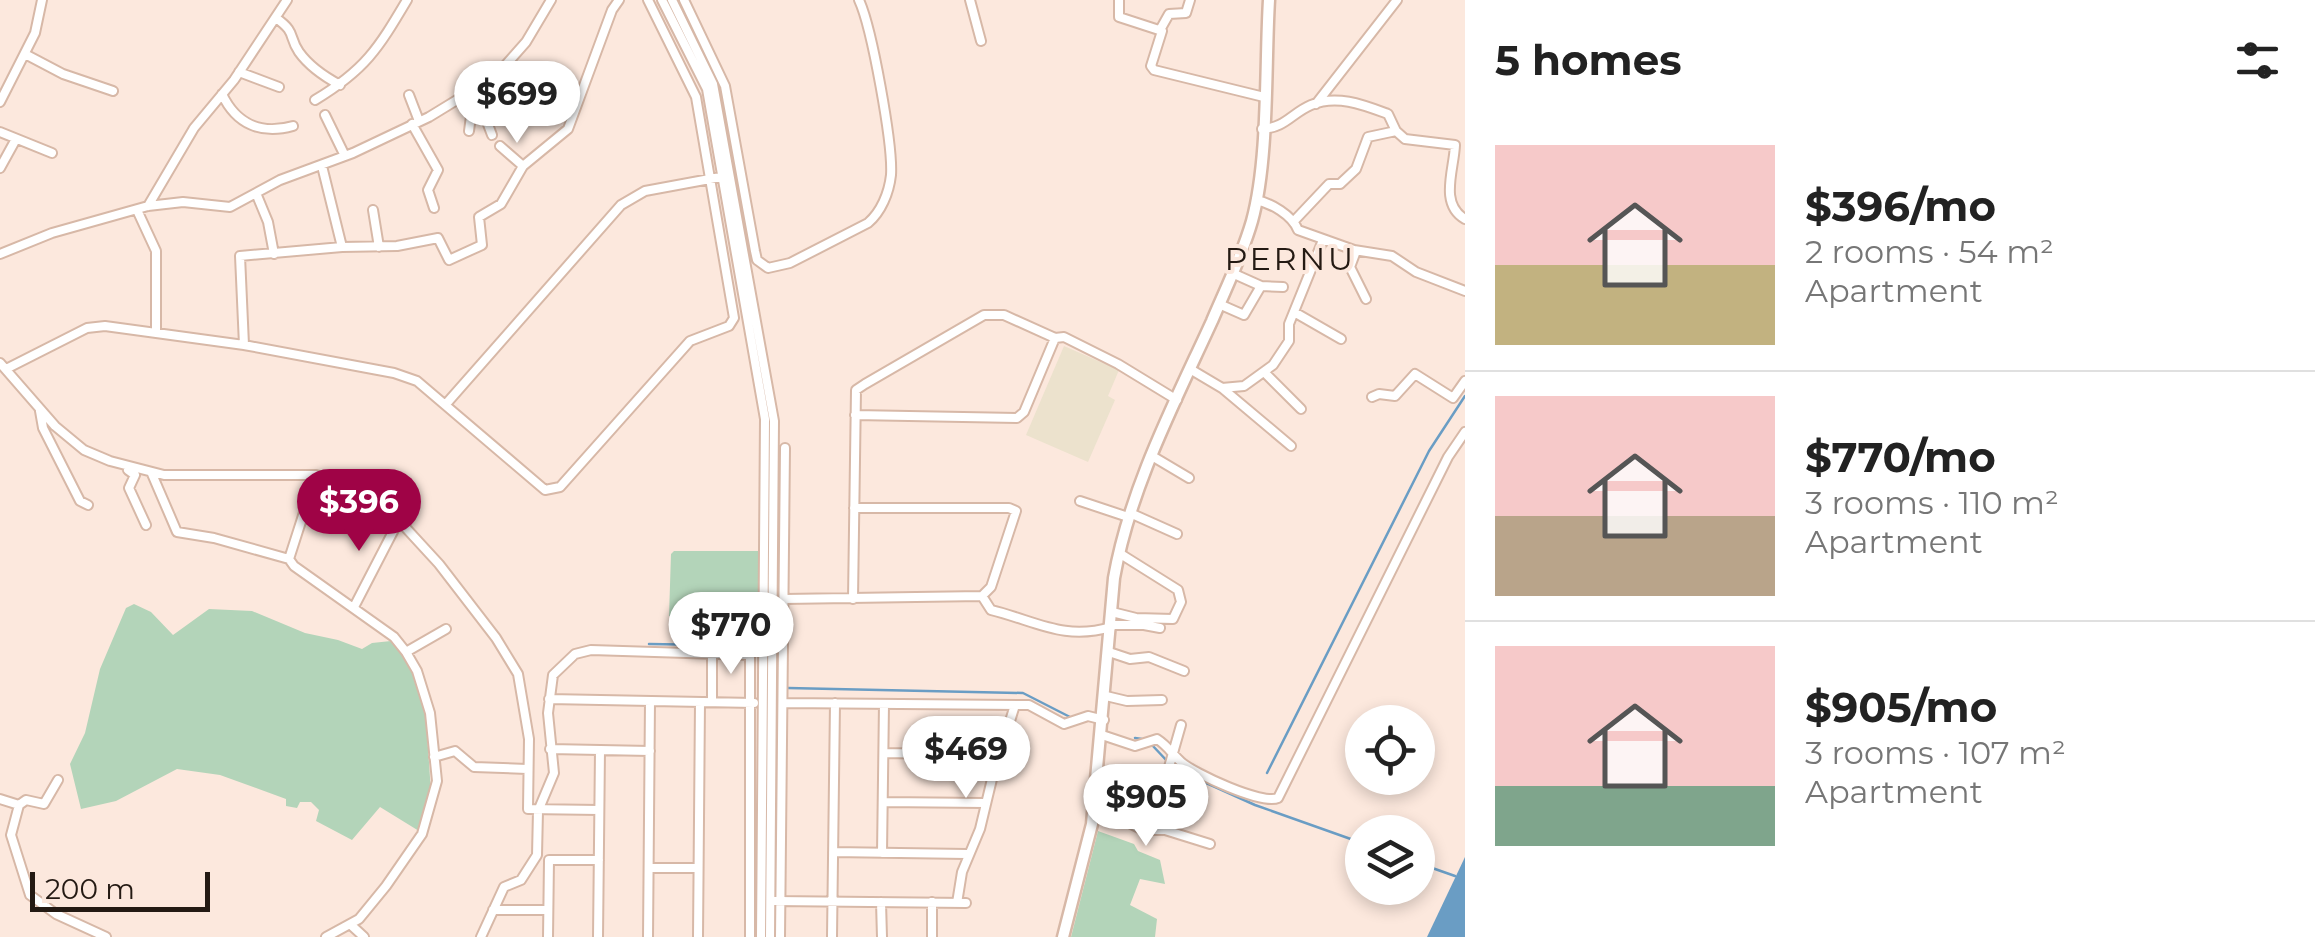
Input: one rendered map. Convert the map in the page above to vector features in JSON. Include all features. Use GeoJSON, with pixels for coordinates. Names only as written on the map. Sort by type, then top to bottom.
{"type":"FeatureCollection","features":[{"type":"Feature","properties":{"kind":"main road"},"geometry":{"type":"LineString","coordinates":[[1063,937],[1093,816],[1118,553],[1152,456],[1261,201],[1269,0]]}},
{"type":"Feature","properties":{"kind":"street"},"geometry":{"type":"LineString","coordinates":[[0,102],[34,33],[42,0]]}},
{"type":"Feature","properties":{"kind":"street"},"geometry":{"type":"LineString","coordinates":[[148,206],[194,128],[239,72],[288,0]]}},
{"type":"Feature","properties":{"kind":"street"},"geometry":{"type":"LineString","coordinates":[[315,100],[369,61],[407,0]]}},
{"type":"Feature","properties":{"kind":"street"},"geometry":{"type":"LineString","coordinates":[[0,254],[52,233],[148,206],[183,202],[230,206],[280,180],[345,156],[416,122],[496,76],[526,42],[552,0]]}},
{"type":"Feature","properties":{"kind":"street"},"geometry":{"type":"LineString","coordinates":[[244,345],[238,258],[416,244],[438,238],[449,260],[482,246],[484,239],[478,219],[501,204],[522,166],[568,129],[617,0]]}},
{"type":"Feature","properties":{"kind":"street"},"geometry":{"type":"LineString","coordinates":[[0,380],[5,369],[96,326],[244,345],[407,376],[446,404],[545,490],[560,487],[690,341],[733,322],[693,86],[648,0]]}},
{"type":"Feature","properties":{"kind":"street"},"geometry":{"type":"LineString","coordinates":[[662,0],[707,89],[774,420],[774,598]]}},
{"type":"Feature","properties":{"kind":"street"},"geometry":{"type":"LineString","coordinates":[[672,0],[713,84],[726,176]]}},
{"type":"Feature","properties":{"kind":"street"},"geometry":{"type":"LineString","coordinates":[[684,0],[725,86],[758,260],[762,266],[775,268],[868,223],[876,216],[886,194],[891,155],[859,0]]}},
{"type":"Feature","properties":{"kind":"street"},"geometry":{"type":"LineString","coordinates":[[970,0],[981,40]]}},
{"type":"Feature","properties":{"kind":"street"},"geometry":{"type":"LineString","coordinates":[[1118,0],[1118,17],[1160,30]]}},
{"type":"Feature","properties":{"kind":"street"},"geometry":{"type":"LineString","coordinates":[[1190,0],[1186,13],[1169,14],[1160,30],[1151,66],[1154,70],[1264,97]]}},
{"type":"Feature","properties":{"kind":"street"},"geometry":{"type":"LineString","coordinates":[[1316,104],[1397,0]]}},
{"type":"Feature","properties":{"kind":"street"},"geometry":{"type":"LineString","coordinates":[[276,18],[290,28],[295,48],[310,64],[340,85]]}},
{"type":"Feature","properties":{"kind":"street"},"geometry":{"type":"LineString","coordinates":[[25,54],[63,74],[112,91]]}},
{"type":"Feature","properties":{"kind":"street"},"geometry":{"type":"LineString","coordinates":[[239,72],[279,88]]}},
{"type":"Feature","properties":{"kind":"street"},"geometry":{"type":"LineString","coordinates":[[476,90],[492,134]]}},
{"type":"Feature","properties":{"kind":"street"},"geometry":{"type":"LineString","coordinates":[[222,94],[231,111],[250,125],[262,130],[293,126]]}},
{"type":"Feature","properties":{"kind":"street"},"geometry":{"type":"LineString","coordinates":[[409,95],[416,122],[438,170],[428,190],[434,208]]}},
{"type":"Feature","properties":{"kind":"street"},"geometry":{"type":"LineString","coordinates":[[462,97],[471,116],[469,131]]}},
{"type":"Feature","properties":{"kind":"street"},"geometry":{"type":"LineString","coordinates":[[1262,129],[1288,122],[1316,104],[1356,102],[1388,114],[1404,139],[1455,145],[1450,202],[1465,219]]}},
{"type":"Feature","properties":{"kind":"street"},"geometry":{"type":"LineString","coordinates":[[326,115],[345,156]]}},
{"type":"Feature","properties":{"kind":"street"},"geometry":{"type":"LineString","coordinates":[[1294,221],[1329,184],[1340,184],[1352,175],[1368,137],[1396,131]]}},
{"type":"Feature","properties":{"kind":"street"},"geometry":{"type":"LineString","coordinates":[[0,132],[52,153]]}},
{"type":"Feature","properties":{"kind":"street"},"geometry":{"type":"LineString","coordinates":[[0,168],[16,139]]}},
{"type":"Feature","properties":{"kind":"street"},"geometry":{"type":"LineString","coordinates":[[500,146],[522,166]]}},
{"type":"Feature","properties":{"kind":"street"},"geometry":{"type":"LineString","coordinates":[[322,166],[342,247]]}},
{"type":"Feature","properties":{"kind":"street"},"geometry":{"type":"LineString","coordinates":[[446,404],[621,205],[645,191],[726,176]]}},
{"type":"Feature","properties":{"kind":"street"},"geometry":{"type":"LineString","coordinates":[[256,194],[268,222],[274,254]]}},
{"type":"Feature","properties":{"kind":"street"},"geometry":{"type":"LineString","coordinates":[[1261,201],[1294,221],[1298,230],[1356,250],[1392,256],[1416,272],[1465,290]]}},
{"type":"Feature","properties":{"kind":"street"},"geometry":{"type":"LineString","coordinates":[[137,210],[156,251],[156,333]]}},
{"type":"Feature","properties":{"kind":"street"},"geometry":{"type":"LineString","coordinates":[[373,210],[379,247]]}},
{"type":"Feature","properties":{"kind":"street"},"geometry":{"type":"LineString","coordinates":[[1222,388],[1240,386],[1264,372],[1289,341],[1289,324],[1322,240]]}},
{"type":"Feature","properties":{"kind":"street"},"geometry":{"type":"LineString","coordinates":[[1356,250],[1350,267],[1366,299]]}},
{"type":"Feature","properties":{"kind":"street"},"geometry":{"type":"LineString","coordinates":[[1232,274],[1261,286],[1282,286]]}},
{"type":"Feature","properties":{"kind":"street"},"geometry":{"type":"LineString","coordinates":[[1219,304],[1244,315],[1261,286]]}},
{"type":"Feature","properties":{"kind":"street"},"geometry":{"type":"LineString","coordinates":[[1294,312],[1341,339]]}},
{"type":"Feature","properties":{"kind":"street"},"geometry":{"type":"LineString","coordinates":[[853,598],[856,390],[989,313],[1004,315],[1056,338],[1064,337],[1176,400]]}},
{"type":"Feature","properties":{"kind":"street"},"geometry":{"type":"LineString","coordinates":[[855,415],[1017,418],[1024,412],[1056,338]]}},
{"type":"Feature","properties":{"kind":"street"},"geometry":{"type":"LineString","coordinates":[[5,369],[40,411],[84,450],[125,466],[152,474],[316,475],[368,491],[439,564],[511,660],[526,712],[528,808],[599,810]]}},
{"type":"Feature","properties":{"kind":"street"},"geometry":{"type":"LineString","coordinates":[[1190,369],[1222,388],[1292,446]]}},
{"type":"Feature","properties":{"kind":"street"},"geometry":{"type":"LineString","coordinates":[[1264,372],[1301,409]]}},
{"type":"Feature","properties":{"kind":"street"},"geometry":{"type":"LineString","coordinates":[[1372,397],[1395,396],[1415,374],[1453,398],[1465,381]]}},
{"type":"Feature","properties":{"kind":"street"},"geometry":{"type":"LineString","coordinates":[[1240,386],[1242,405]]}},
{"type":"Feature","properties":{"kind":"street"},"geometry":{"type":"LineString","coordinates":[[40,411],[43,428],[80,501],[88,505]]}},
{"type":"Feature","properties":{"kind":"street"},"geometry":{"type":"LineString","coordinates":[[1102,735],[1135,746],[1157,739],[1182,763],[1242,792],[1271,802],[1278,798],[1448,457],[1465,432]]}},
{"type":"Feature","properties":{"kind":"street"},"geometry":{"type":"LineString","coordinates":[[750,937],[786,448]]}},
{"type":"Feature","properties":{"kind":"street"},"geometry":{"type":"LineString","coordinates":[[1152,456],[1189,478]]}},
{"type":"Feature","properties":{"kind":"street"},"geometry":{"type":"LineString","coordinates":[[125,466],[135,476],[129,488],[146,525]]}},
{"type":"Feature","properties":{"kind":"street"},"geometry":{"type":"LineString","coordinates":[[152,474],[177,532],[289,559],[394,638],[417,671],[428,703],[438,781],[422,834],[386,886],[351,925],[326,937]]}},
{"type":"Feature","properties":{"kind":"street"},"geometry":{"type":"LineString","coordinates":[[289,559],[316,475]]}},
{"type":"Feature","properties":{"kind":"street"},"geometry":{"type":"LineString","coordinates":[[1080,501],[1176,534]]}},
{"type":"Feature","properties":{"kind":"street"},"geometry":{"type":"LineString","coordinates":[[774,598],[982,596],[991,586],[1016,512],[1008,508],[854,508]]}},
{"type":"Feature","properties":{"kind":"street"},"geometry":{"type":"LineString","coordinates":[[354,607],[399,520]]}},
{"type":"Feature","properties":{"kind":"street"},"geometry":{"type":"LineString","coordinates":[[1112,612],[1136,618],[1173,619],[1180,602],[1178,590],[1118,553]]}},
{"type":"Feature","properties":{"kind":"street"},"geometry":{"type":"LineString","coordinates":[[982,596],[991,610],[1028,619],[1054,631],[1082,634],[1111,626],[1144,624],[1160,628]]}},
{"type":"Feature","properties":{"kind":"street"},"geometry":{"type":"LineString","coordinates":[[406,652],[446,629]]}},
{"type":"Feature","properties":{"kind":"street"},"geometry":{"type":"LineString","coordinates":[[480,937],[504,887],[520,880],[535,858],[538,811],[554,774],[549,699],[553,675],[574,654],[582,652],[712,652],[750,655],[768,703],[770,937]]}},
{"type":"Feature","properties":{"kind":"street"},"geometry":{"type":"LineString","coordinates":[[712,652],[712,702]]}},
{"type":"Feature","properties":{"kind":"street"},"geometry":{"type":"LineString","coordinates":[[1110,652],[1130,659],[1149,657],[1184,671]]}},
{"type":"Feature","properties":{"kind":"street"},"geometry":{"type":"LineString","coordinates":[[1106,696],[1127,701],[1162,700]]}},
{"type":"Feature","properties":{"kind":"street"},"geometry":{"type":"LineString","coordinates":[[549,699],[1015,706],[1037,707],[1064,724],[1088,716],[1104,720]]}},
{"type":"Feature","properties":{"kind":"street"},"geometry":{"type":"LineString","coordinates":[[648,937],[650,701]]}},
{"type":"Feature","properties":{"kind":"street"},"geometry":{"type":"LineString","coordinates":[[698,937],[700,702]]}},
{"type":"Feature","properties":{"kind":"street"},"geometry":{"type":"LineString","coordinates":[[832,937],[835,703]]}},
{"type":"Feature","properties":{"kind":"street"},"geometry":{"type":"LineString","coordinates":[[882,853],[884,704]]}},
{"type":"Feature","properties":{"kind":"street"},"geometry":{"type":"LineString","coordinates":[[771,901],[962,903],[958,888],[980,828],[1015,706]]}},
{"type":"Feature","properties":{"kind":"street"},"geometry":{"type":"LineString","coordinates":[[1172,832],[1160,795],[1180,725]]}},
{"type":"Feature","properties":{"kind":"street"},"geometry":{"type":"LineString","coordinates":[[550,749],[650,751]]}},
{"type":"Feature","properties":{"kind":"street"},"geometry":{"type":"LineString","coordinates":[[434,758],[455,750],[474,766],[527,769]]}},
{"type":"Feature","properties":{"kind":"street"},"geometry":{"type":"LineString","coordinates":[[598,937],[600,750]]}},
{"type":"Feature","properties":{"kind":"street"},"geometry":{"type":"LineString","coordinates":[[884,753],[1000,755]]}},
{"type":"Feature","properties":{"kind":"street"},"geometry":{"type":"LineString","coordinates":[[0,799],[44,804],[58,780]]}},
{"type":"Feature","properties":{"kind":"street"},"geometry":{"type":"LineString","coordinates":[[883,802],[985,803]]}},
{"type":"Feature","properties":{"kind":"street"},"geometry":{"type":"LineString","coordinates":[[19,804],[12,841],[30,895],[56,914],[106,937]]}},
{"type":"Feature","properties":{"kind":"street"},"geometry":{"type":"LineString","coordinates":[[1093,816],[1210,844]]}},
{"type":"Feature","properties":{"kind":"street"},"geometry":{"type":"LineString","coordinates":[[0,843],[12,841]]}},
{"type":"Feature","properties":{"kind":"street"},"geometry":{"type":"LineString","coordinates":[[832,852],[968,854]]}},
{"type":"Feature","properties":{"kind":"street"},"geometry":{"type":"LineString","coordinates":[[535,858],[599,860]]}},
{"type":"Feature","properties":{"kind":"street"},"geometry":{"type":"LineString","coordinates":[[548,937],[549,860]]}},
{"type":"Feature","properties":{"kind":"street"},"geometry":{"type":"LineString","coordinates":[[649,868],[698,868]]}},
{"type":"Feature","properties":{"kind":"street"},"geometry":{"type":"LineString","coordinates":[[760,937],[771,901]]}},
{"type":"Feature","properties":{"kind":"street"},"geometry":{"type":"LineString","coordinates":[[771,901],[780,937]]}},
{"type":"Feature","properties":{"kind":"street"},"geometry":{"type":"LineString","coordinates":[[881,902],[882,937]]}},
{"type":"Feature","properties":{"kind":"street"},"geometry":{"type":"LineString","coordinates":[[932,902],[932,937]]}},
{"type":"Feature","properties":{"kind":"street"},"geometry":{"type":"LineString","coordinates":[[493,910],[548,910]]}},
{"type":"Feature","properties":{"kind":"street"},"geometry":{"type":"LineString","coordinates":[[351,925],[364,937]]}},
{"type":"Feature","properties":{"kind":"shaded area"},"geometry":{"type":"Polygon","coordinates":[[[1064,346],[1119,370],[1108,396],[1115,400],[1088,462],[1026,435],[1064,346]]]}},
{"type":"Feature","properties":{"kind":"green space"},"geometry":{"type":"Polygon","coordinates":[[[674,551],[761,551],[759,617],[669,616],[674,551]]]}},
{"type":"Feature","properties":{"kind":"green space"},"geometry":{"type":"Polygon","coordinates":[[[134,604],[151,612],[173,635],[209,609],[252,611],[305,633],[362,649],[372,643],[391,641],[405,654],[421,689],[426,719],[431,792],[419,831],[380,807],[352,840],[316,821],[319,810],[311,802],[300,802],[297,808],[286,806],[286,799],[220,775],[177,769],[116,801],[81,809],[70,764],[85,733],[100,669],[126,608],[134,604]]]}},
{"type":"Feature","properties":{"kind":"green space"},"geometry":{"type":"Polygon","coordinates":[[[1098,831],[1134,844],[1138,851],[1160,860],[1165,884],[1140,879],[1130,905],[1157,919],[1155,937],[1071,937],[1098,831]]]}},
{"type":"Feature","properties":{"kind":"water"},"geometry":{"type":"Polygon","coordinates":[[[1465,857],[1465,937],[1427,937],[1465,857]]]}},
{"type":"Feature","properties":{"kind":"waterway"},"geometry":{"type":"LineString","coordinates":[[1267,773],[1429,451],[1465,396]]}},
{"type":"Feature","properties":{"kind":"waterway"},"geometry":{"type":"LineString","coordinates":[[649,644],[709,645]]}},
{"type":"Feature","properties":{"kind":"waterway"},"geometry":{"type":"LineString","coordinates":[[718,645],[759,645],[759,689]]}},
{"type":"Feature","properties":{"kind":"waterway"},"geometry":{"type":"LineString","coordinates":[[788,688],[1023,693],[1070,717]]}},
{"type":"Feature","properties":{"kind":"waterway"},"geometry":{"type":"LineString","coordinates":[[1135,738],[1142,739]]}},
{"type":"Feature","properties":{"kind":"waterway"},"geometry":{"type":"LineString","coordinates":[[1152,745],[1168,762]]}},
{"type":"Feature","properties":{"kind":"waterway"},"geometry":{"type":"LineString","coordinates":[[1173,768],[1255,805],[1345,837]]}},
{"type":"Feature","properties":{"kind":"waterway"},"geometry":{"type":"LineString","coordinates":[[1435,869],[1455,876]]}},
{"type":"Feature","properties":{"kind":"district","name":"PERNU"},"geometry":{"type":"Point","coordinates":[1290,258]}}]}
